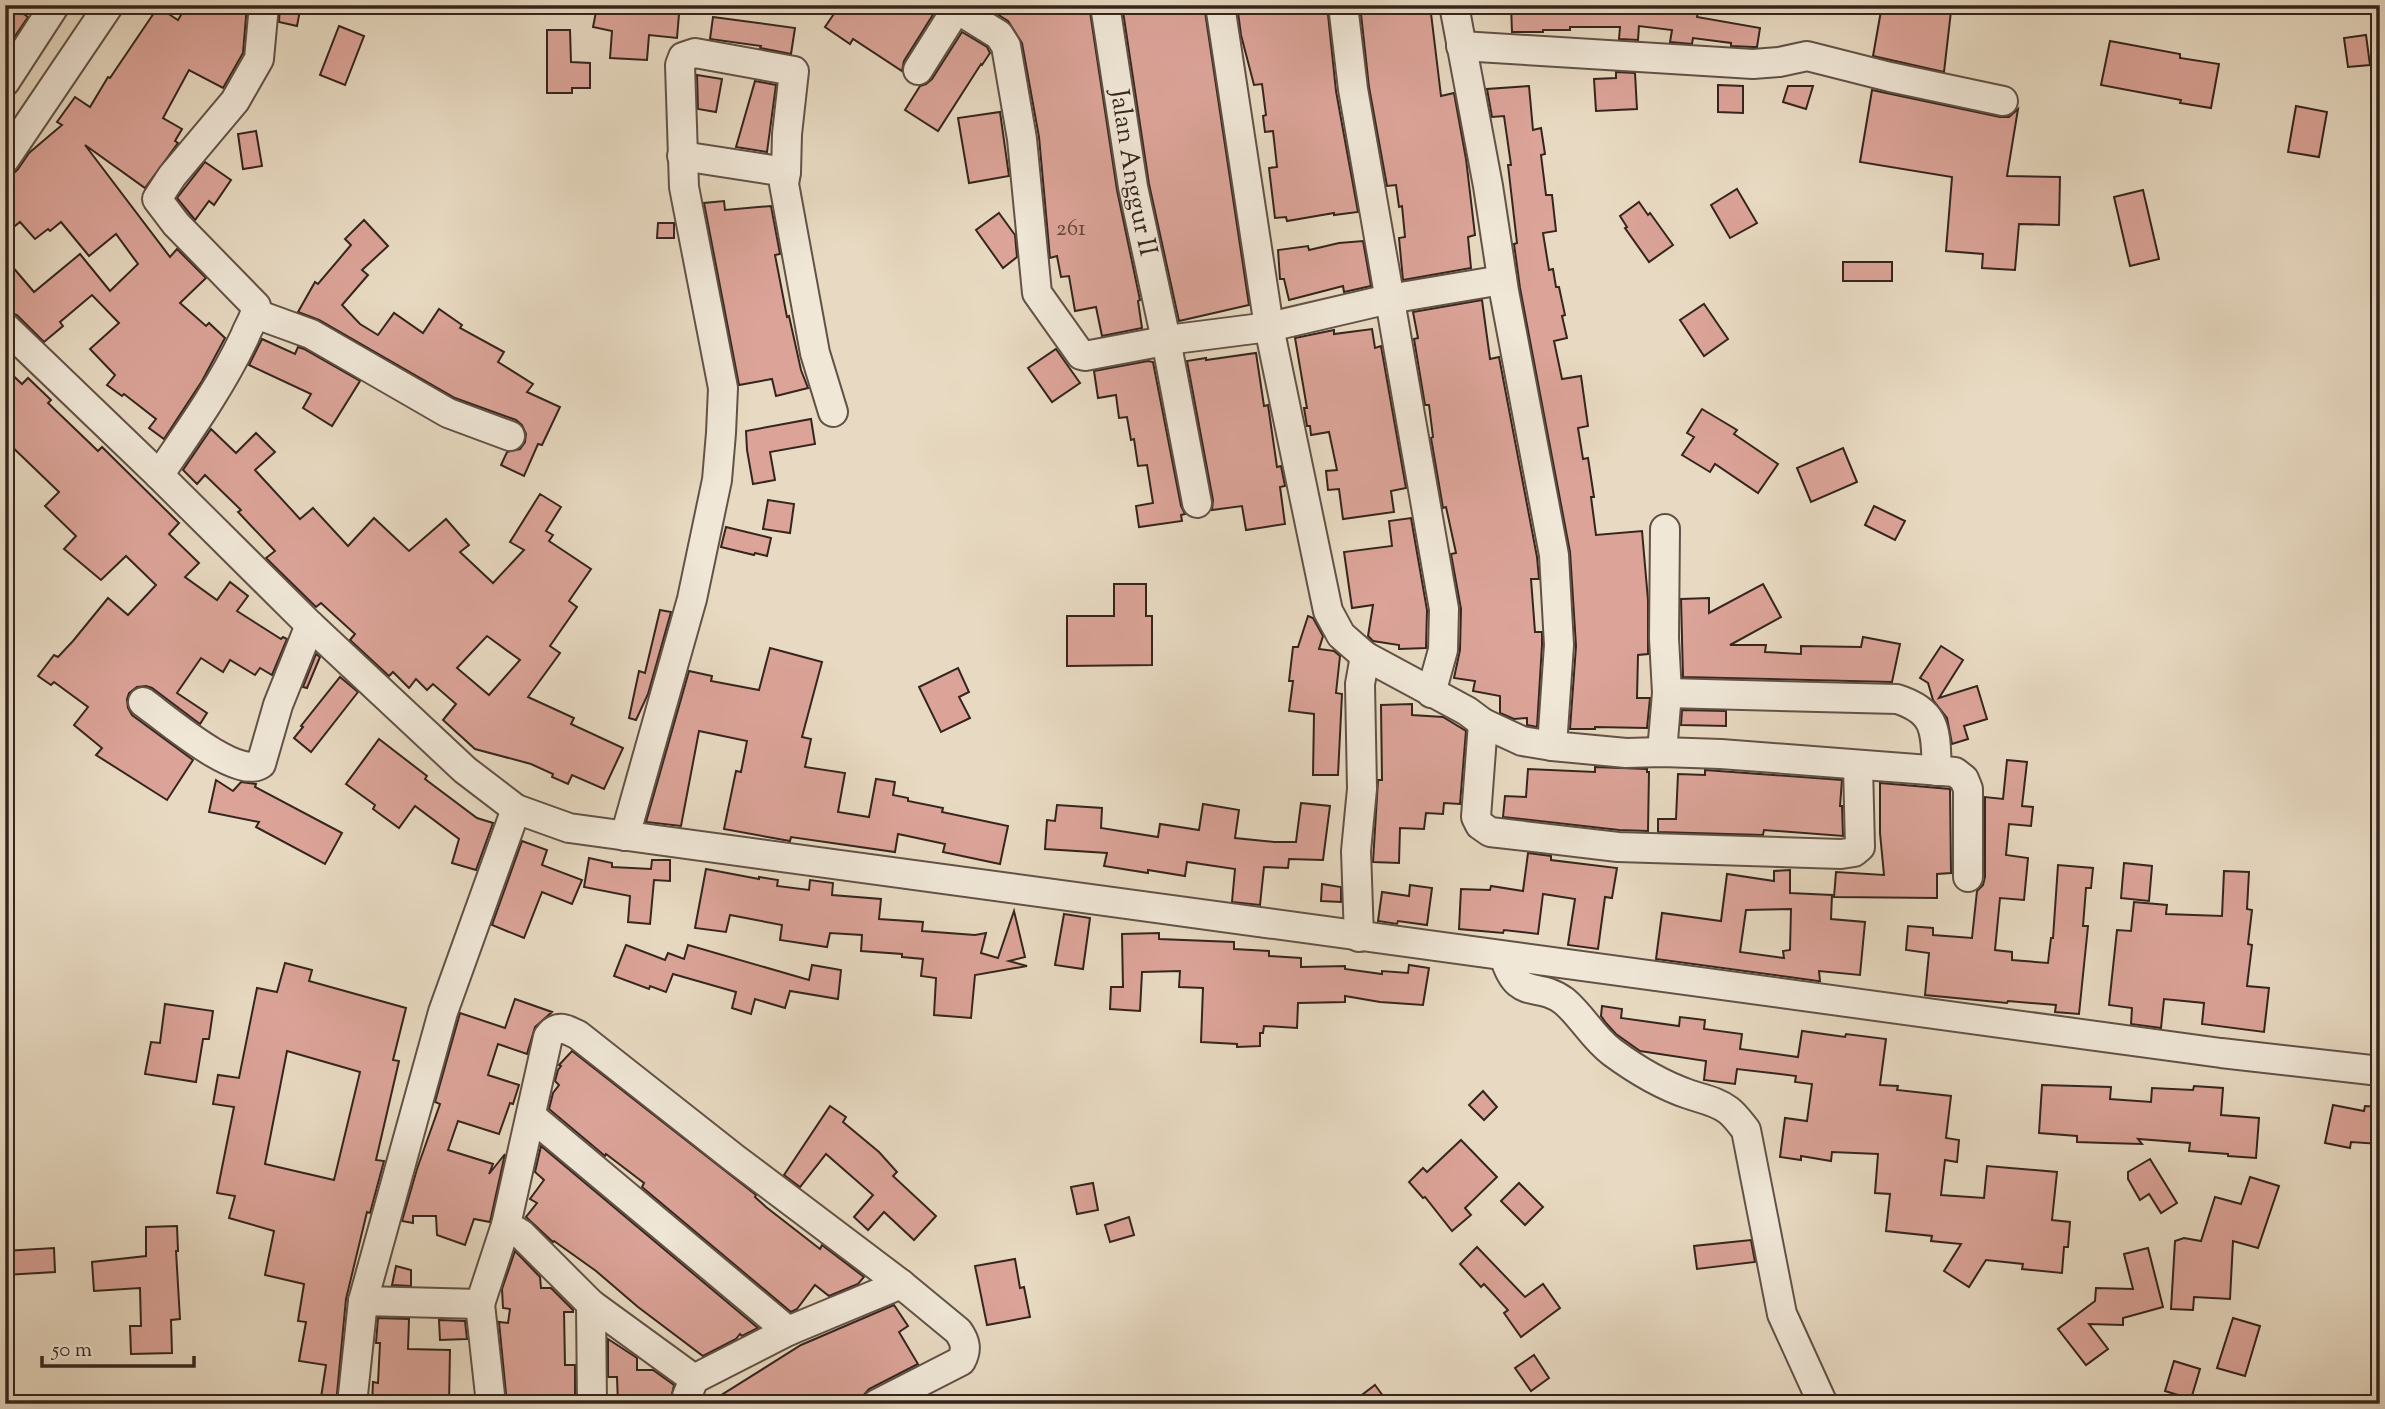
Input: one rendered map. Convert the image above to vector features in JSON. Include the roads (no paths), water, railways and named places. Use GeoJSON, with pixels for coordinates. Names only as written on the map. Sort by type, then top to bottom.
{"type":"FeatureCollection","features":[{"type":"Feature","properties":{"kind":"street"},"geometry":{"type":"LineString","coordinates":[[5,82],[55,5]]}},
{"type":"Feature","properties":{"kind":"street"},"geometry":{"type":"LineString","coordinates":[[5,159],[109,5]]}},
{"type":"Feature","properties":{"kind":"street"},"geometry":{"type":"LineString","coordinates":[[159,475],[234,360],[256,314],[256,306],[176,224],[157,199],[172,176],[235,101],[259,59],[264,5]]}},
{"type":"Feature","properties":{"kind":"street","name":"Jalan Anggur II"},"geometry":{"type":"LineString","coordinates":[[1105,5],[1133,187],[1198,503]]}},
{"type":"Feature","properties":{"kind":"street"},"geometry":{"type":"LineString","coordinates":[[1220,5],[1269,327],[1328,611],[1341,635],[1365,656],[1467,711],[1482,723],[1522,741],[1626,753],[1662,752],[1858,766],[1936,763],[1964,779],[1968,789],[1969,877]]}},
{"type":"Feature","properties":{"kind":"street"},"geometry":{"type":"LineString","coordinates":[[1343,5],[1353,89],[1444,609],[1443,650],[1431,693]]}},
{"type":"Feature","properties":{"kind":"street"},"geometry":{"type":"LineString","coordinates":[[1454,5],[1554,555],[1559,645],[1552,746]]}},
{"type":"Feature","properties":{"kind":"street"},"geometry":{"type":"LineString","coordinates":[[918,70],[958,7],[999,35],[1006,46],[1023,139],[1037,293],[1081,355],[1166,340],[1269,327],[1389,299],[1502,280]]}},
{"type":"Feature","properties":{"kind":"street"},"geometry":{"type":"LineString","coordinates":[[1461,46],[1753,64],[1807,56],[1890,77],[2003,100]]}},
{"type":"Feature","properties":{"kind":"street"},"geometry":{"type":"LineString","coordinates":[[625,836],[692,599],[717,480],[722,433],[723,388],[684,187],[680,65],[683,57],[695,53],[794,71],[784,184],[815,353],[833,412]]}},
{"type":"Feature","properties":{"kind":"street"},"geometry":{"type":"LineString","coordinates":[[682,156],[786,172]]}},
{"type":"Feature","properties":{"kind":"street"},"geometry":{"type":"LineString","coordinates":[[256,314],[311,334],[448,413],[510,436]]}},
{"type":"Feature","properties":{"kind":"street"},"geometry":{"type":"LineString","coordinates":[[5,327],[310,625],[465,770],[516,809],[569,828],[2221,1054],[2380,1071]]}},
{"type":"Feature","properties":{"kind":"street"},"geometry":{"type":"LineString","coordinates":[[1662,752],[1667,693],[1664,638],[1665,529]]}},
{"type":"Feature","properties":{"kind":"street"},"geometry":{"type":"LineString","coordinates":[[143,702],[209,750],[229,761],[256,768],[261,764],[278,705],[310,625]]}},
{"type":"Feature","properties":{"kind":"street"},"geometry":{"type":"LineString","coordinates":[[1359,937],[1356,851],[1363,789],[1360,684],[1365,656]]}},
{"type":"Feature","properties":{"kind":"street"},"geometry":{"type":"LineString","coordinates":[[1667,693],[1897,699],[1913,704],[1928,716],[1935,733],[1936,763]]}},
{"type":"Feature","properties":{"kind":"street"},"geometry":{"type":"LineString","coordinates":[[1482,723],[1476,817],[1480,825],[1490,832],[1605,845],[1841,854],[1854,852],[1860,846],[1858,766]]}},
{"type":"Feature","properties":{"kind":"street"},"geometry":{"type":"LineString","coordinates":[[352,1404],[363,1301],[443,1012],[516,809]]}},
{"type":"Feature","properties":{"kind":"street"},"geometry":{"type":"LineString","coordinates":[[1504,956],[1509,971],[1524,989],[1551,993],[1565,1002],[1612,1052],[1663,1083],[1730,1111],[1746,1130],[1782,1314],[1823,1404]]}},
{"type":"Feature","properties":{"kind":"street"},"geometry":{"type":"LineString","coordinates":[[491,1404],[480,1304],[506,1225],[548,1037],[552,1030],[559,1028],[579,1035],[958,1331],[964,1339],[966,1352],[961,1361],[877,1404]]}},
{"type":"Feature","properties":{"kind":"street"},"geometry":{"type":"LineString","coordinates":[[531,1116],[788,1331]]}},
{"type":"Feature","properties":{"kind":"street"},"geometry":{"type":"LineString","coordinates":[[506,1225],[521,1234],[591,1304],[691,1392],[788,1331],[901,1284]]}},
{"type":"Feature","properties":{"kind":"street"},"geometry":{"type":"LineString","coordinates":[[363,1301],[480,1304]]}},
{"type":"Feature","properties":{"kind":"street"},"geometry":{"type":"LineString","coordinates":[[591,1304],[592,1404]]}}]}
